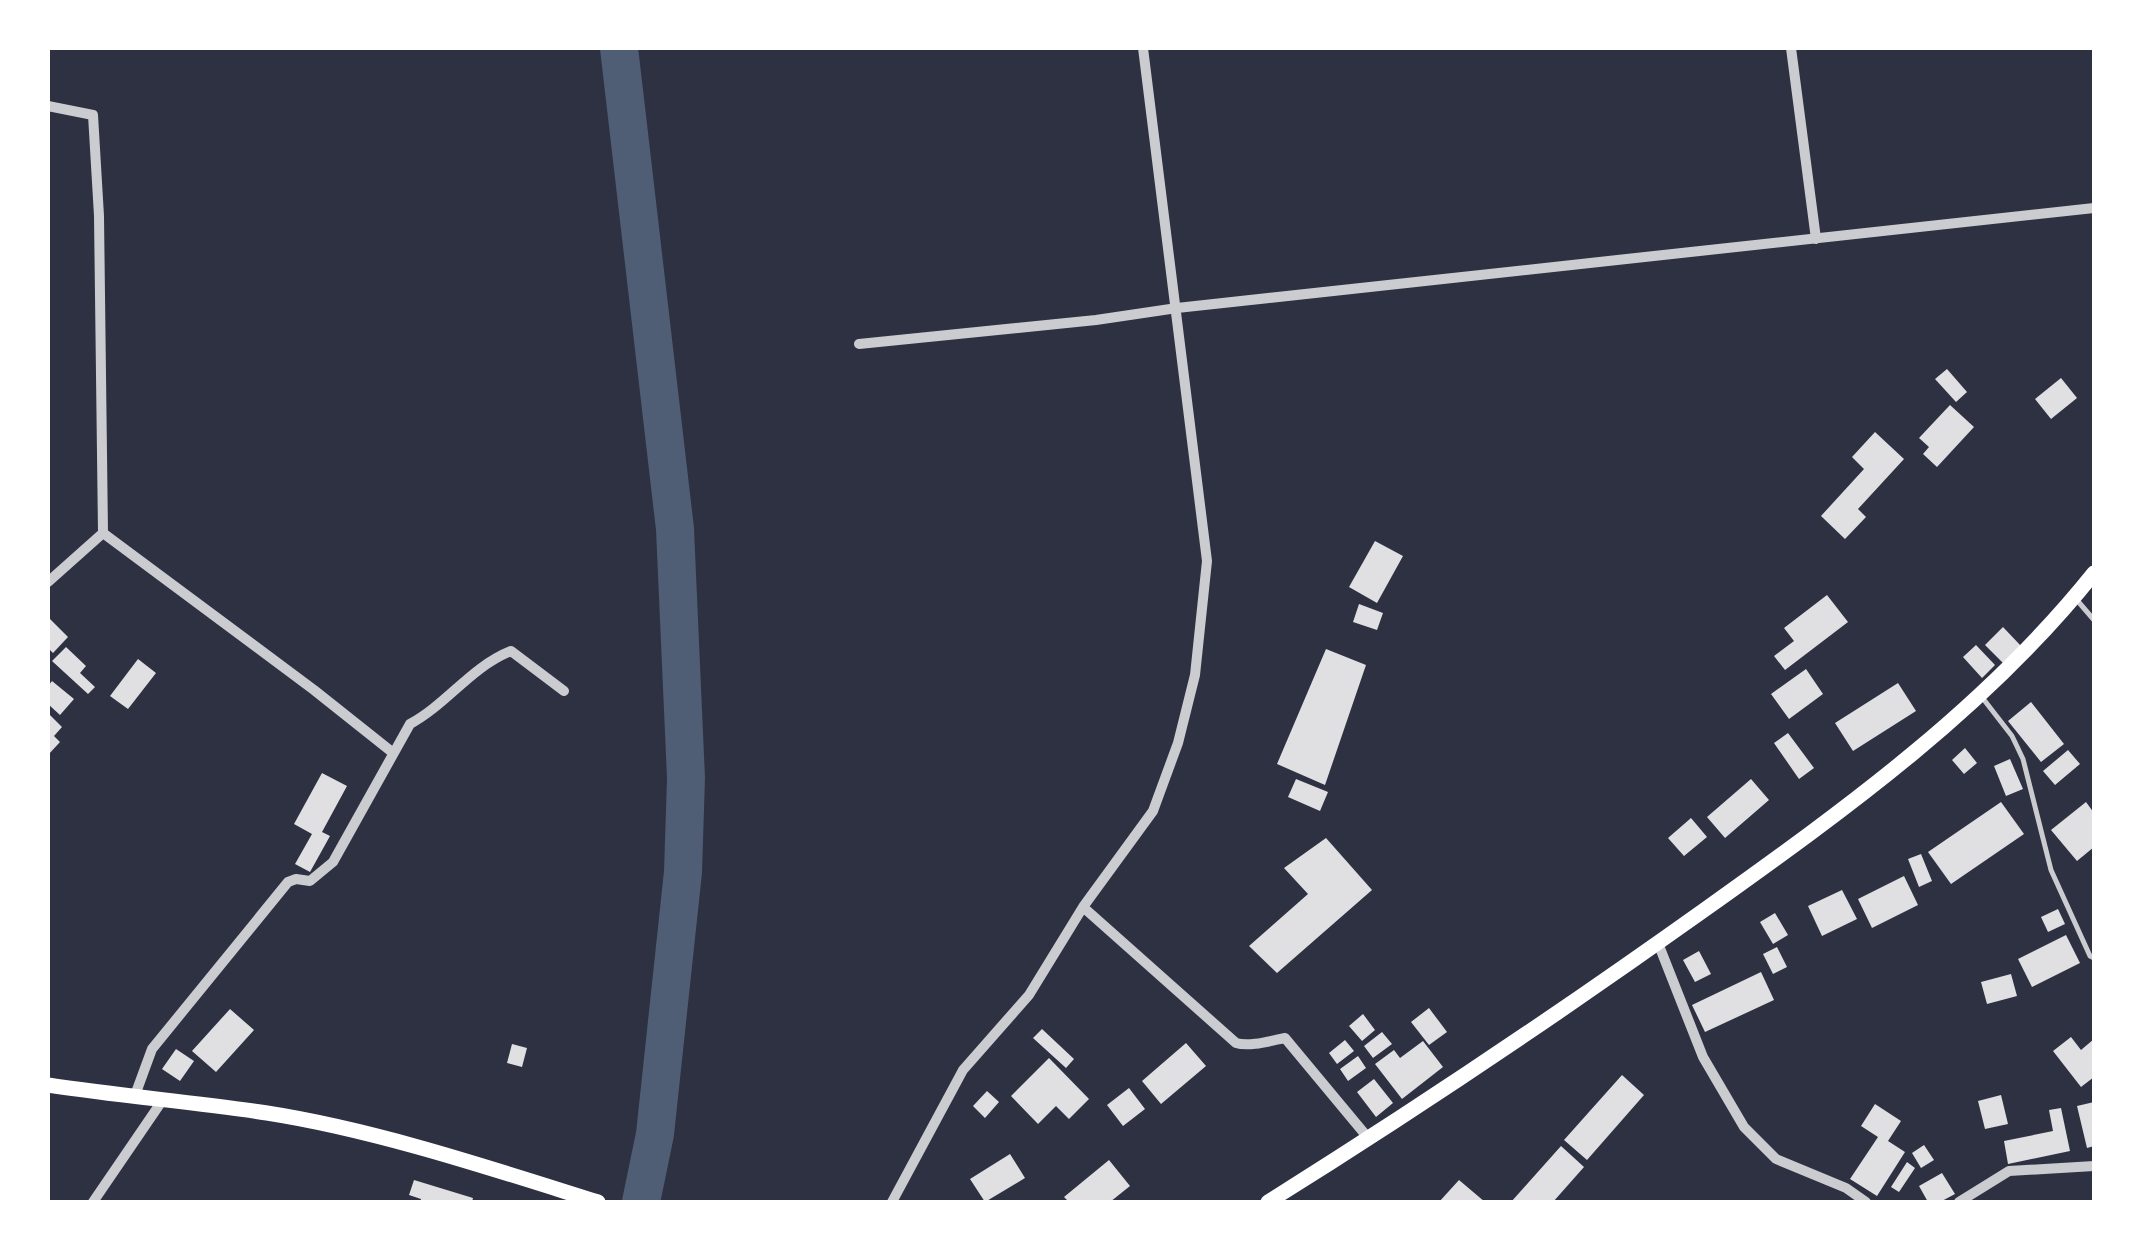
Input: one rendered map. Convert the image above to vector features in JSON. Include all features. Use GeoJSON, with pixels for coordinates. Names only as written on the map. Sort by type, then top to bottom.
{"type":"FeatureCollection","features":[{"type":"Feature","properties":{"kind":"main road"},"geometry":{"type":"LineString","coordinates":[[1268,1202],[1369,1139],[1658,944],[1868,791],[2021,658],[2094,573]]}},
{"type":"Feature","properties":{"kind":"main road"},"geometry":{"type":"LineString","coordinates":[[48,1085],[269,1113],[410,1146],[598,1202]]}},
{"type":"Feature","properties":{"kind":"street"},"geometry":{"type":"LineString","coordinates":[[892,1202],[963,1070],[1028,994],[1083,907],[1153,812],[1178,743],[1195,675],[1207,561],[1143,48]]}},
{"type":"Feature","properties":{"kind":"street"},"geometry":{"type":"LineString","coordinates":[[1791,48],[1816,239]]}},
{"type":"Feature","properties":{"kind":"street"},"geometry":{"type":"LineString","coordinates":[[48,106],[93,114],[99,216],[103,534],[48,582]]}},
{"type":"Feature","properties":{"kind":"street"},"geometry":{"type":"LineString","coordinates":[[859,344],[2094,208]]}},
{"type":"Feature","properties":{"kind":"street"},"geometry":{"type":"LineString","coordinates":[[103,534],[392,752]]}},
{"type":"Feature","properties":{"kind":"street"},"geometry":{"type":"LineString","coordinates":[[134,1098],[152,1049],[288,882],[310,881],[333,862],[410,724],[430,714],[484,665],[511,651],[564,691]]}},
{"type":"Feature","properties":{"kind":"street"},"geometry":{"type":"LineString","coordinates":[[1083,907],[1236,1043],[1252,1046],[1264,1039],[1285,1038],[1369,1139]]}},
{"type":"Feature","properties":{"kind":"street"},"geometry":{"type":"LineString","coordinates":[[1658,944],[1702,1057],[1744,1126],[1776,1159],[1846,1188],[1866,1202]]}},
{"type":"Feature","properties":{"kind":"street"},"geometry":{"type":"LineString","coordinates":[[93,1202],[162,1101]]}},
{"type":"Feature","properties":{"kind":"street"},"geometry":{"type":"LineString","coordinates":[[1959,1202],[2009,1172],[2094,1166]]}},
{"type":"Feature","properties":{"kind":"lane"},"geometry":{"type":"LineString","coordinates":[[2074,597],[2094,620]]}},
{"type":"Feature","properties":{"kind":"lane"},"geometry":{"type":"LineString","coordinates":[[1981,696],[2012,736],[2023,758],[2051,870],[2076,928],[2094,958]]}},
{"type":"Feature","properties":{"kind":"building"},"geometry":{"type":"Polygon","coordinates":[[[1947,369],[1967,392],[1956,402],[1935,379],[1947,369]]]}},
{"type":"Feature","properties":{"kind":"building"},"geometry":{"type":"Polygon","coordinates":[[[2061,378],[2077,398],[2051,419],[2035,399],[2061,378]]]}},
{"type":"Feature","properties":{"kind":"building"},"geometry":{"type":"Polygon","coordinates":[[[1950,405],[1974,427],[1937,467],[1923,454],[1929,447],[1919,438],[1950,405]]]}},
{"type":"Feature","properties":{"kind":"building"},"geometry":{"type":"Polygon","coordinates":[[[1875,432],[1904,459],[1858,509],[1866,517],[1845,539],[1821,516],[1864,469],[1852,457],[1875,432]]]}},
{"type":"Feature","properties":{"kind":"building"},"geometry":{"type":"Polygon","coordinates":[[[1375,541],[1403,556],[1377,603],[1349,587],[1375,541]]]}},
{"type":"Feature","properties":{"kind":"building"},"geometry":{"type":"Polygon","coordinates":[[[1827,595],[1848,622],[1785,670],[1774,656],[1794,641],[1784,628],[1827,595]]]}},
{"type":"Feature","properties":{"kind":"building"},"geometry":{"type":"Polygon","coordinates":[[[1359,604],[1383,613],[1377,630],[1353,622],[1359,604]]]}},
{"type":"Feature","properties":{"kind":"building"},"geometry":{"type":"Polygon","coordinates":[[[48,617],[68,637],[53,653],[48,648],[48,617]]]}},
{"type":"Feature","properties":{"kind":"building"},"geometry":{"type":"Polygon","coordinates":[[[2003,627],[2021,646],[2003,663],[1985,645],[2003,627]]]}},
{"type":"Feature","properties":{"kind":"building"},"geometry":{"type":"Polygon","coordinates":[[[1976,645],[1995,665],[1982,678],[1963,657],[1976,645]]]}},
{"type":"Feature","properties":{"kind":"building"},"geometry":{"type":"Polygon","coordinates":[[[66,647],[86,666],[80,673],[95,687],[88,694],[52,661],[66,647]]]}},
{"type":"Feature","properties":{"kind":"building"},"geometry":{"type":"Polygon","coordinates":[[[1326,649],[1366,665],[1325,785],[1277,764],[1326,649]]]}},
{"type":"Feature","properties":{"kind":"building"},"geometry":{"type":"Polygon","coordinates":[[[138,659],[156,673],[128,709],[110,696],[138,659]]]}},
{"type":"Feature","properties":{"kind":"building"},"geometry":{"type":"Polygon","coordinates":[[[1806,669],[1823,694],[1789,719],[1771,694],[1806,669]]]}},
{"type":"Feature","properties":{"kind":"building"},"geometry":{"type":"Polygon","coordinates":[[[52,681],[74,699],[60,715],[48,704],[48,686],[52,681]]]}},
{"type":"Feature","properties":{"kind":"building"},"geometry":{"type":"Polygon","coordinates":[[[1898,683],[1916,711],[1853,751],[1835,723],[1898,683]]]}},
{"type":"Feature","properties":{"kind":"building"},"geometry":{"type":"Polygon","coordinates":[[[2031,702],[2064,744],[2041,762],[2008,721],[2031,702]]]}},
{"type":"Feature","properties":{"kind":"building"},"geometry":{"type":"Polygon","coordinates":[[[48,713],[62,727],[54,736],[60,742],[48,755],[48,713]]]}},
{"type":"Feature","properties":{"kind":"building"},"geometry":{"type":"Polygon","coordinates":[[[1788,733],[1814,768],[1799,779],[1774,743],[1788,733]]]}},
{"type":"Feature","properties":{"kind":"building"},"geometry":{"type":"Polygon","coordinates":[[[1965,748],[1977,763],[1964,774],[1952,760],[1965,748]]]}},
{"type":"Feature","properties":{"kind":"building"},"geometry":{"type":"Polygon","coordinates":[[[2068,750],[2080,764],[2055,785],[2043,771],[2068,750]]]}},
{"type":"Feature","properties":{"kind":"building"},"geometry":{"type":"Polygon","coordinates":[[[2010,759],[2023,789],[2006,796],[1994,766],[2010,759]]]}},
{"type":"Feature","properties":{"kind":"building"},"geometry":{"type":"Polygon","coordinates":[[[322,773],[347,786],[322,832],[330,836],[310,872],[295,864],[312,834],[294,824],[322,773]]]}},
{"type":"Feature","properties":{"kind":"building"},"geometry":{"type":"Polygon","coordinates":[[[1296,779],[1328,792],[1320,811],[1288,797],[1296,779]]]}},
{"type":"Feature","properties":{"kind":"building"},"geometry":{"type":"Polygon","coordinates":[[[1751,779],[1769,800],[1725,838],[1707,817],[1751,779]]]}},
{"type":"Feature","properties":{"kind":"building"},"geometry":{"type":"Polygon","coordinates":[[[2001,802],[2024,834],[1951,884],[1928,852],[2001,802]]]}},
{"type":"Feature","properties":{"kind":"building"},"geometry":{"type":"Polygon","coordinates":[[[2086,802],[2094,813],[2094,847],[2077,861],[2051,830],[2086,802]]]}},
{"type":"Feature","properties":{"kind":"building"},"geometry":{"type":"Polygon","coordinates":[[[1691,818],[1707,837],[1684,856],[1668,838],[1691,818]]]}},
{"type":"Feature","properties":{"kind":"building"},"geometry":{"type":"Polygon","coordinates":[[[1326,838],[1372,890],[1277,973],[1249,946],[1308,894],[1284,868],[1326,838]]]}},
{"type":"Feature","properties":{"kind":"building"},"geometry":{"type":"Polygon","coordinates":[[[1921,854],[1932,881],[1919,887],[1908,859],[1921,854]]]}},
{"type":"Feature","properties":{"kind":"building"},"geometry":{"type":"Polygon","coordinates":[[[1904,876],[1918,905],[1872,928],[1858,899],[1904,876]]]}},
{"type":"Feature","properties":{"kind":"building"},"geometry":{"type":"Polygon","coordinates":[[[1842,890],[1857,919],[1822,936],[1808,906],[1842,890]]]}},
{"type":"Feature","properties":{"kind":"building"},"geometry":{"type":"Polygon","coordinates":[[[2058,909],[2065,924],[2048,932],[2041,917],[2058,909]]]}},
{"type":"Feature","properties":{"kind":"building"},"geometry":{"type":"Polygon","coordinates":[[[1775,913],[1788,935],[1773,944],[1760,922],[1775,913]]]}},
{"type":"Feature","properties":{"kind":"building"},"geometry":{"type":"Polygon","coordinates":[[[2066,935],[2080,963],[2032,987],[2018,959],[2066,935]]]}},
{"type":"Feature","properties":{"kind":"building"},"geometry":{"type":"Polygon","coordinates":[[[1777,947],[1787,967],[1773,974],[1763,954],[1777,947]]]}},
{"type":"Feature","properties":{"kind":"building"},"geometry":{"type":"Polygon","coordinates":[[[1699,951],[1711,974],[1695,982],[1683,960],[1699,951]]]}},
{"type":"Feature","properties":{"kind":"building"},"geometry":{"type":"Polygon","coordinates":[[[1761,972],[1774,1000],[1705,1032],[1692,1005],[1761,972]]]}},
{"type":"Feature","properties":{"kind":"building"},"geometry":{"type":"Polygon","coordinates":[[[2011,974],[2017,996],[1987,1004],[1981,982],[2011,974]]]}},
{"type":"Feature","properties":{"kind":"building"},"geometry":{"type":"Polygon","coordinates":[[[1429,1008],[1447,1032],[1429,1045],[1411,1022],[1429,1008]]]}},
{"type":"Feature","properties":{"kind":"building"},"geometry":{"type":"Polygon","coordinates":[[[230,1009],[254,1030],[216,1072],[192,1051],[230,1009]]]}},
{"type":"Feature","properties":{"kind":"building"},"geometry":{"type":"Polygon","coordinates":[[[1363,1014],[1375,1030],[1362,1041],[1349,1026],[1363,1014]]]}},
{"type":"Feature","properties":{"kind":"building"},"geometry":{"type":"Polygon","coordinates":[[[1042,1029],[1074,1059],[1066,1068],[1033,1038],[1042,1029]]]}},
{"type":"Feature","properties":{"kind":"building"},"geometry":{"type":"Polygon","coordinates":[[[1382,1032],[1392,1044],[1373,1058],[1364,1046],[1382,1032]]]}},
{"type":"Feature","properties":{"kind":"building"},"geometry":{"type":"Polygon","coordinates":[[[2071,1037],[2081,1050],[2094,1039],[2094,1077],[2081,1087],[2053,1051],[2071,1037]]]}},
{"type":"Feature","properties":{"kind":"building"},"geometry":{"type":"Polygon","coordinates":[[[1345,1040],[1354,1051],[1337,1064],[1329,1053],[1345,1040]]]}},
{"type":"Feature","properties":{"kind":"building"},"geometry":{"type":"Polygon","coordinates":[[[1423,1041],[1443,1067],[1402,1099],[1375,1064],[1394,1050],[1400,1058],[1423,1041]]]}},
{"type":"Feature","properties":{"kind":"building"},"geometry":{"type":"Polygon","coordinates":[[[1186,1043],[1206,1066],[1161,1104],[1142,1081],[1186,1043]]]}},
{"type":"Feature","properties":{"kind":"building"},"geometry":{"type":"Polygon","coordinates":[[[512,1044],[527,1048],[522,1067],[507,1063],[512,1044]]]}},
{"type":"Feature","properties":{"kind":"building"},"geometry":{"type":"Polygon","coordinates":[[[176,1049],[194,1061],[180,1081],[162,1069],[176,1049]]]}},
{"type":"Feature","properties":{"kind":"building"},"geometry":{"type":"Polygon","coordinates":[[[1358,1056],[1366,1068],[1348,1081],[1340,1069],[1358,1056]]]}},
{"type":"Feature","properties":{"kind":"building"},"geometry":{"type":"Polygon","coordinates":[[[1049,1058],[1089,1099],[1069,1119],[1056,1106],[1038,1124],[1011,1096],[1049,1058]]]}},
{"type":"Feature","properties":{"kind":"building"},"geometry":{"type":"Polygon","coordinates":[[[1622,1075],[1644,1095],[1587,1160],[1564,1140],[1622,1075]]]}},
{"type":"Feature","properties":{"kind":"building"},"geometry":{"type":"Polygon","coordinates":[[[1374,1079],[1393,1103],[1376,1117],[1357,1092],[1374,1079]]]}},
{"type":"Feature","properties":{"kind":"building"},"geometry":{"type":"Polygon","coordinates":[[[1129,1088],[1145,1109],[1123,1126],[1107,1105],[1129,1088]]]}},
{"type":"Feature","properties":{"kind":"building"},"geometry":{"type":"Polygon","coordinates":[[[987,1091],[999,1102],[985,1118],[973,1106],[987,1091]]]}},
{"type":"Feature","properties":{"kind":"building"},"geometry":{"type":"Polygon","coordinates":[[[2001,1095],[2008,1124],[1985,1129],[1978,1101],[2001,1095]]]}},
{"type":"Feature","properties":{"kind":"building"},"geometry":{"type":"Polygon","coordinates":[[[2094,1102],[2094,1146],[2087,1148],[2077,1106],[2094,1102]]]}},
{"type":"Feature","properties":{"kind":"building"},"geometry":{"type":"Polygon","coordinates":[[[1875,1104],[1901,1121],[1888,1141],[1905,1152],[1877,1196],[1850,1179],[1878,1137],[1861,1126],[1875,1104]]]}},
{"type":"Feature","properties":{"kind":"building"},"geometry":{"type":"Polygon","coordinates":[[[2061,1108],[2070,1151],[2008,1164],[2004,1141],[2053,1131],[2049,1110],[2061,1108]]]}},
{"type":"Feature","properties":{"kind":"building"},"geometry":{"type":"Polygon","coordinates":[[[1924,1145],[1934,1160],[1921,1168],[1912,1153],[1924,1145]]]}},
{"type":"Feature","properties":{"kind":"building"},"geometry":{"type":"Polygon","coordinates":[[[1561,1146],[1584,1167],[1553,1202],[1511,1202],[1561,1146]]]}},
{"type":"Feature","properties":{"kind":"building"},"geometry":{"type":"Polygon","coordinates":[[[1010,1154],[1025,1178],[985,1202],[970,1179],[1010,1154]]]}},
{"type":"Feature","properties":{"kind":"building"},"geometry":{"type":"Polygon","coordinates":[[[1109,1160],[1130,1186],[1110,1202],[1069,1202],[1064,1197],[1109,1160]]]}},
{"type":"Feature","properties":{"kind":"building"},"geometry":{"type":"Polygon","coordinates":[[[1907,1162],[1915,1168],[1899,1192],[1891,1187],[1907,1162]]]}},
{"type":"Feature","properties":{"kind":"building"},"geometry":{"type":"Polygon","coordinates":[[[1942,1173],[1955,1194],[1940,1202],[1928,1202],[1919,1186],[1942,1173]]]}},
{"type":"Feature","properties":{"kind":"building"},"geometry":{"type":"Polygon","coordinates":[[[414,1180],[473,1198],[472,1202],[420,1202],[421,1199],[409,1195],[414,1180]]]}},
{"type":"Feature","properties":{"kind":"building"},"geometry":{"type":"Polygon","coordinates":[[[1459,1180],[1485,1202],[1439,1202],[1459,1180]]]}},
{"type":"Feature","properties":{"kind":"waterway"},"geometry":{"type":"LineString","coordinates":[[619,48],[675,529],[686,778],[683,872],[655,1134],[641,1202]]}}]}
